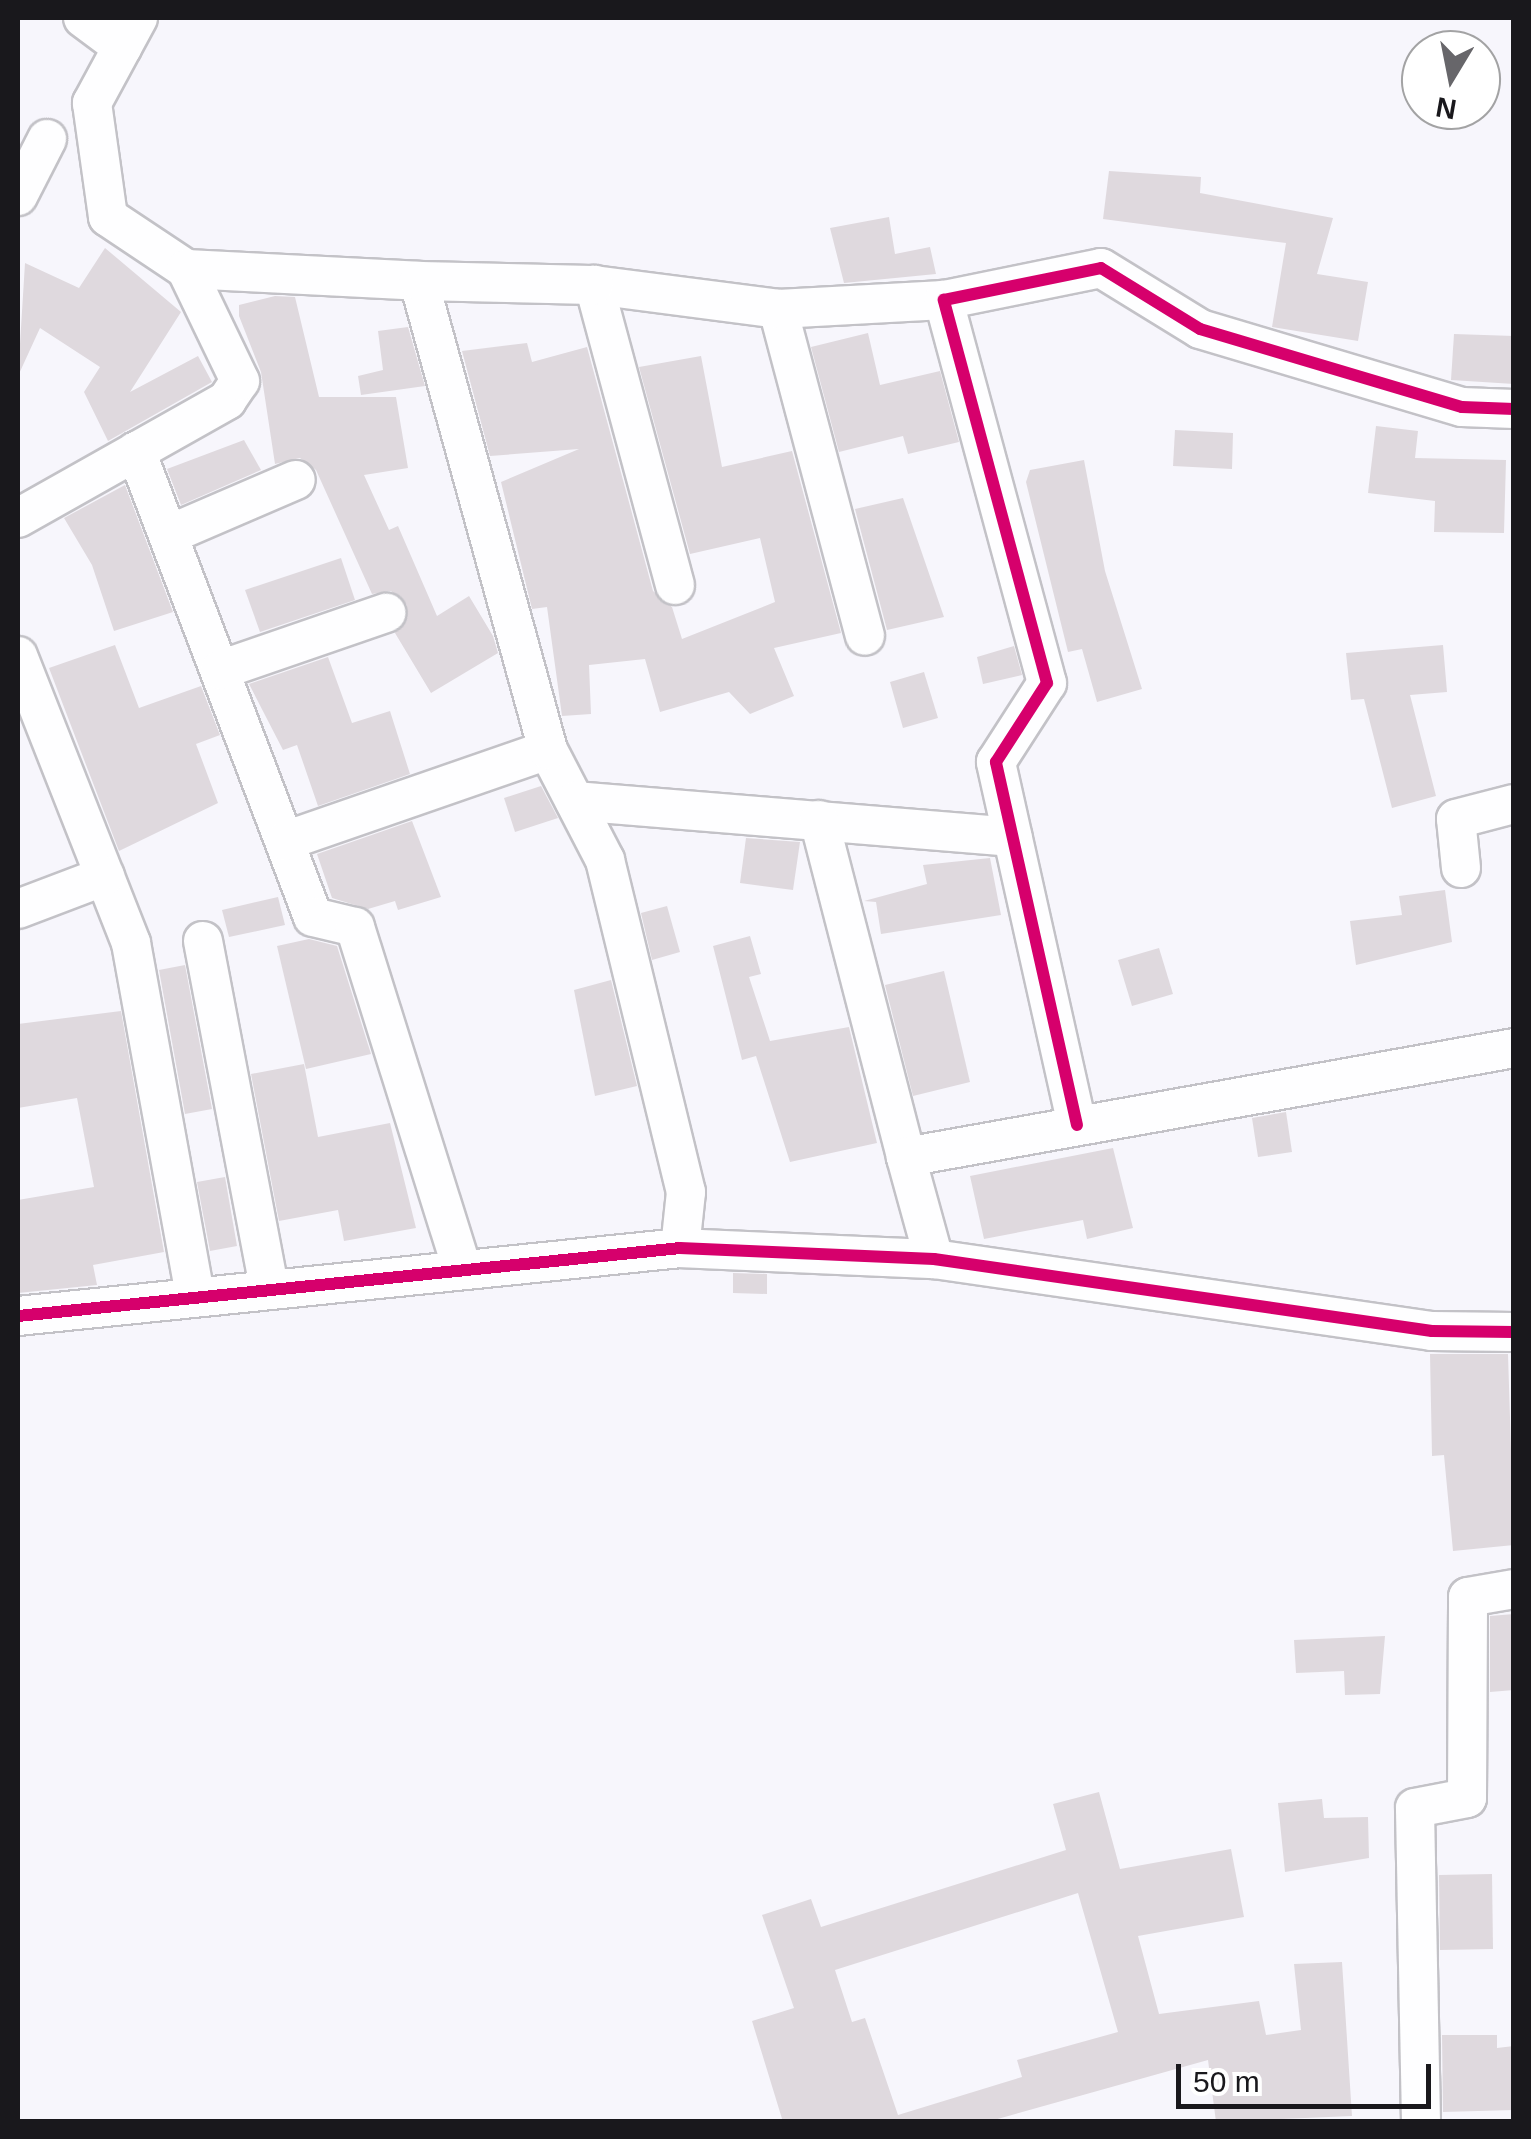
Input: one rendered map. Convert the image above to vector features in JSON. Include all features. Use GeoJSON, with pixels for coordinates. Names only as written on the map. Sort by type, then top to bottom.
{"type":"FeatureCollection","features":[{"type":"Feature","properties":{"kind":"street"},"geometry":{"type":"LineString","coordinates":[[18,518],[227,400],[240,381],[186,269],[108,217],[92,103],[130,32],[83,18]]}},
{"type":"Feature","properties":{"kind":"street"},"geometry":{"type":"LineString","coordinates":[[18,196],[46,138]]}},
{"type":"Feature","properties":{"kind":"street"},"geometry":{"type":"LineString","coordinates":[[186,269],[594,285],[778,309],[944,300],[1101,268],[1200,329],[1462,407],[1514,409]]}},
{"type":"Feature","properties":{"kind":"street"},"geometry":{"type":"LineString","coordinates":[[419,281],[548,750],[605,860],[686,1192],[680,1248]]}},
{"type":"Feature","properties":{"kind":"street"},"geometry":{"type":"LineString","coordinates":[[594,285],[674,584]]}},
{"type":"Feature","properties":{"kind":"street"},"geometry":{"type":"LineString","coordinates":[[944,300],[1047,684],[996,762],[1078,1125]]}},
{"type":"Feature","properties":{"kind":"street"},"geometry":{"type":"LineString","coordinates":[[778,309],[865,636]]}},
{"type":"Feature","properties":{"kind":"street"},"geometry":{"type":"LineString","coordinates":[[136,451],[313,917],[355,928],[462,1268]]}},
{"type":"Feature","properties":{"kind":"street"},"geometry":{"type":"LineString","coordinates":[[168,534],[296,480]]}},
{"type":"Feature","properties":{"kind":"street"},"geometry":{"type":"LineString","coordinates":[[220,670],[386,613]]}},
{"type":"Feature","properties":{"kind":"street"},"geometry":{"type":"LineString","coordinates":[[18,656],[131,943],[195,1296]]}},
{"type":"Feature","properties":{"kind":"street"},"geometry":{"type":"LineString","coordinates":[[285,841],[548,750]]}},
{"type":"Feature","properties":{"kind":"street"},"geometry":{"type":"LineString","coordinates":[[575,801],[1013,837]]}},
{"type":"Feature","properties":{"kind":"street"},"geometry":{"type":"LineString","coordinates":[[1461,868],[1456,819],[1514,804]]}},
{"type":"Feature","properties":{"kind":"street"},"geometry":{"type":"LineString","coordinates":[[820,820],[934,1259]]}},
{"type":"Feature","properties":{"kind":"street"},"geometry":{"type":"LineString","coordinates":[[18,910],[104,876]]}},
{"type":"Feature","properties":{"kind":"street"},"geometry":{"type":"LineString","coordinates":[[203,940],[269,1288]]}},
{"type":"Feature","properties":{"kind":"street"},"geometry":{"type":"LineString","coordinates":[[906,1156],[1514,1048]]}},
{"type":"Feature","properties":{"kind":"street"},"geometry":{"type":"LineString","coordinates":[[18,1316],[680,1248],[934,1259],[1432,1331],[1514,1332]]}},
{"type":"Feature","properties":{"kind":"street"},"geometry":{"type":"LineString","coordinates":[[1421,2122],[1416,1808],[1467,1798],[1468,1597],[1514,1589]]}},
{"type":"Feature","properties":{"kind":"building"},"geometry":{"type":"Polygon","coordinates":[[[1109,171],[1201,177],[1200,193],[1333,218],[1317,274],[1368,282],[1358,341],[1272,327],[1286,243],[1103,219],[1109,171]]]}},
{"type":"Feature","properties":{"kind":"building"},"geometry":{"type":"Polygon","coordinates":[[[889,217],[895,254],[930,247],[936,274],[844,283],[830,228],[889,217]]]}},
{"type":"Feature","properties":{"kind":"building"},"geometry":{"type":"Polygon","coordinates":[[[105,248],[181,312],[130,392],[198,356],[212,382],[108,441],[84,392],[100,367],[40,328],[18,376],[25,263],[79,288],[105,248]]]}},
{"type":"Feature","properties":{"kind":"building"},"geometry":{"type":"Polygon","coordinates":[[[275,296],[295,297],[319,397],[396,397],[408,468],[364,475],[389,530],[398,526],[437,616],[469,596],[493,636],[498,653],[431,693],[395,633],[407,605],[391,591],[372,594],[316,470],[300,458],[275,464],[261,372],[239,316],[239,305],[275,296]]]}},
{"type":"Feature","properties":{"kind":"building"},"geometry":{"type":"Polygon","coordinates":[[[408,327],[425,386],[361,395],[358,376],[383,370],[378,331],[408,327]]]}},
{"type":"Feature","properties":{"kind":"building"},"geometry":{"type":"Polygon","coordinates":[[[868,333],[880,385],[940,371],[959,442],[908,454],[903,436],[839,452],[811,347],[868,333]]]}},
{"type":"Feature","properties":{"kind":"building"},"geometry":{"type":"Polygon","coordinates":[[[1454,334],[1514,336],[1514,384],[1451,380],[1454,334]]]}},
{"type":"Feature","properties":{"kind":"building"},"geometry":{"type":"Polygon","coordinates":[[[527,343],[532,362],[587,347],[653,591],[672,607],[682,639],[775,602],[760,538],[690,554],[639,367],[701,356],[722,467],[792,451],[841,633],[774,648],[794,696],[750,714],[729,692],[660,712],[645,659],[589,665],[591,714],[562,716],[547,607],[532,609],[501,482],[579,449],[490,456],[462,351],[527,343]]]}},
{"type":"Feature","properties":{"kind":"building"},"geometry":{"type":"Polygon","coordinates":[[[1376,426],[1418,431],[1415,458],[1506,460],[1504,533],[1434,532],[1435,501],[1368,493],[1376,426]]]}},
{"type":"Feature","properties":{"kind":"building"},"geometry":{"type":"Polygon","coordinates":[[[1175,430],[1233,433],[1232,469],[1173,466],[1175,430]]]}},
{"type":"Feature","properties":{"kind":"building"},"geometry":{"type":"Polygon","coordinates":[[[244,440],[261,470],[181,505],[167,469],[244,440]]]}},
{"type":"Feature","properties":{"kind":"building"},"geometry":{"type":"Polygon","coordinates":[[[1084,460],[1105,571],[1142,689],[1097,702],[1082,649],[1068,652],[1026,482],[1030,470],[1084,460]]]}},
{"type":"Feature","properties":{"kind":"building"},"geometry":{"type":"Polygon","coordinates":[[[125,485],[173,612],[114,631],[92,565],[64,518],[125,485]]]}},
{"type":"Feature","properties":{"kind":"building"},"geometry":{"type":"Polygon","coordinates":[[[903,498],[944,617],[887,630],[855,509],[903,498]]]}},
{"type":"Feature","properties":{"kind":"building"},"geometry":{"type":"Polygon","coordinates":[[[341,558],[355,600],[260,632],[245,590],[341,558]]]}},
{"type":"Feature","properties":{"kind":"building"},"geometry":{"type":"Polygon","coordinates":[[[115,645],[139,708],[201,686],[220,735],[196,744],[218,803],[119,851],[49,668],[115,645]]]}},
{"type":"Feature","properties":{"kind":"building"},"geometry":{"type":"Polygon","coordinates":[[[1443,645],[1447,692],[1410,695],[1436,796],[1392,808],[1364,699],[1351,700],[1346,653],[1443,645]]]}},
{"type":"Feature","properties":{"kind":"building"},"geometry":{"type":"Polygon","coordinates":[[[1014,646],[1022,675],[983,684],[977,657],[1014,646]]]}},
{"type":"Feature","properties":{"kind":"building"},"geometry":{"type":"Polygon","coordinates":[[[328,657],[352,723],[390,711],[410,774],[318,806],[297,745],[283,750],[249,684],[328,657]]]}},
{"type":"Feature","properties":{"kind":"building"},"geometry":{"type":"Polygon","coordinates":[[[924,672],[938,718],[903,728],[890,682],[924,672]]]}},
{"type":"Feature","properties":{"kind":"building"},"geometry":{"type":"Polygon","coordinates":[[[541,786],[558,818],[515,832],[504,798],[541,786]]]}},
{"type":"Feature","properties":{"kind":"building"},"geometry":{"type":"Polygon","coordinates":[[[412,821],[441,897],[398,910],[395,901],[368,909],[332,898],[317,854],[412,821]]]}},
{"type":"Feature","properties":{"kind":"building"},"geometry":{"type":"Polygon","coordinates":[[[746,838],[800,842],[793,890],[740,883],[746,838]]]}},
{"type":"Feature","properties":{"kind":"building"},"geometry":{"type":"Polygon","coordinates":[[[990,858],[1001,915],[881,934],[876,902],[864,901],[927,884],[923,865],[990,858]]]}},
{"type":"Feature","properties":{"kind":"building"},"geometry":{"type":"Polygon","coordinates":[[[1445,890],[1452,942],[1356,965],[1350,921],[1402,915],[1399,896],[1445,890]]]}},
{"type":"Feature","properties":{"kind":"building"},"geometry":{"type":"Polygon","coordinates":[[[278,897],[285,925],[229,937],[222,910],[278,897]]]}},
{"type":"Feature","properties":{"kind":"building"},"geometry":{"type":"Polygon","coordinates":[[[667,906],[680,952],[652,960],[641,913],[667,906]]]}},
{"type":"Feature","properties":{"kind":"building"},"geometry":{"type":"Polygon","coordinates":[[[750,936],[761,974],[749,977],[770,1041],[849,1027],[877,1143],[790,1162],[756,1056],[742,1060],[713,946],[750,936]]]}},
{"type":"Feature","properties":{"kind":"building"},"geometry":{"type":"Polygon","coordinates":[[[309,939],[337,946],[371,1054],[306,1069],[277,946],[309,939]]]}},
{"type":"Feature","properties":{"kind":"building"},"geometry":{"type":"Polygon","coordinates":[[[1159,948],[1173,994],[1132,1006],[1118,960],[1159,948]]]}},
{"type":"Feature","properties":{"kind":"building"},"geometry":{"type":"Polygon","coordinates":[[[185,965],[212,1109],[185,1114],[159,970],[185,965]]]}},
{"type":"Feature","properties":{"kind":"building"},"geometry":{"type":"Polygon","coordinates":[[[944,971],[970,1082],[913,1096],[885,985],[944,971]]]}},
{"type":"Feature","properties":{"kind":"building"},"geometry":{"type":"Polygon","coordinates":[[[611,980],[637,1086],[595,1096],[574,990],[611,980]]]}},
{"type":"Feature","properties":{"kind":"building"},"geometry":{"type":"Polygon","coordinates":[[[121,1011],[164,1252],[93,1265],[97,1285],[18,1293],[18,1200],[94,1187],[77,1098],[18,1108],[18,1024],[121,1011]]]}},
{"type":"Feature","properties":{"kind":"building"},"geometry":{"type":"Polygon","coordinates":[[[304,1064],[318,1137],[390,1123],[416,1228],[344,1241],[338,1210],[279,1221],[251,1074],[304,1064]]]}},
{"type":"Feature","properties":{"kind":"building"},"geometry":{"type":"Polygon","coordinates":[[[1286,1112],[1292,1152],[1258,1157],[1252,1118],[1286,1112]]]}},
{"type":"Feature","properties":{"kind":"building"},"geometry":{"type":"Polygon","coordinates":[[[1113,1148],[1133,1228],[1087,1239],[1083,1220],[984,1239],[970,1176],[1113,1148]]]}},
{"type":"Feature","properties":{"kind":"building"},"geometry":{"type":"Polygon","coordinates":[[[225,1177],[237,1246],[210,1251],[197,1182],[225,1177]]]}},
{"type":"Feature","properties":{"kind":"building"},"geometry":{"type":"Polygon","coordinates":[[[733,1273],[767,1274],[767,1294],[733,1293],[733,1273]]]}},
{"type":"Feature","properties":{"kind":"building"},"geometry":{"type":"Polygon","coordinates":[[[1430,1354],[1508,1354],[1514,1545],[1453,1551],[1444,1455],[1432,1456],[1430,1354]]]}},
{"type":"Feature","properties":{"kind":"building"},"geometry":{"type":"Polygon","coordinates":[[[1514,1614],[1514,1690],[1490,1692],[1490,1616],[1514,1614]]]}},
{"type":"Feature","properties":{"kind":"building"},"geometry":{"type":"Polygon","coordinates":[[[1385,1636],[1380,1694],[1345,1695],[1344,1671],[1296,1673],[1294,1640],[1385,1636]]]}},
{"type":"Feature","properties":{"kind":"building"},"geometry":{"type":"Polygon","coordinates":[[[1099,1792],[1120,1869],[1231,1849],[1244,1917],[1138,1936],[1159,2014],[1259,2001],[1266,2035],[1301,2030],[1294,1964],[1342,1962],[1352,2116],[1216,2122],[1208,2060],[987,2122],[783,2122],[752,2021],[794,2008],[762,1915],[811,1899],[821,1927],[1066,1850],[1053,1804],[1099,1792]],[[1078,1893],[835,1970],[852,2022],[865,2018],[898,2115],[1022,2077],[1017,2060],[1118,2032],[1078,1893]]]}},
{"type":"Feature","properties":{"kind":"building"},"geometry":{"type":"Polygon","coordinates":[[[1322,1799],[1324,1818],[1368,1817],[1369,1858],[1285,1872],[1278,1803],[1322,1799]]]}},
{"type":"Feature","properties":{"kind":"building"},"geometry":{"type":"Polygon","coordinates":[[[1492,1874],[1493,1949],[1440,1950],[1439,1875],[1492,1874]]]}},
{"type":"Feature","properties":{"kind":"building"},"geometry":{"type":"Polygon","coordinates":[[[1442,2035],[1497,2035],[1497,2048],[1514,2046],[1514,2110],[1443,2112],[1442,2035]]]}},
{"type":"Feature","properties":{"kind":"cycle path"},"geometry":{"type":"LineString","coordinates":[[1077,1125],[996,762],[1047,683],[944,300],[1101,268],[1200,329],[1462,407],[1514,409]]}},
{"type":"Feature","properties":{"kind":"cycle path"},"geometry":{"type":"LineString","coordinates":[[18,1316],[680,1248],[934,1259],[1432,1331],[1514,1332]]}}]}
